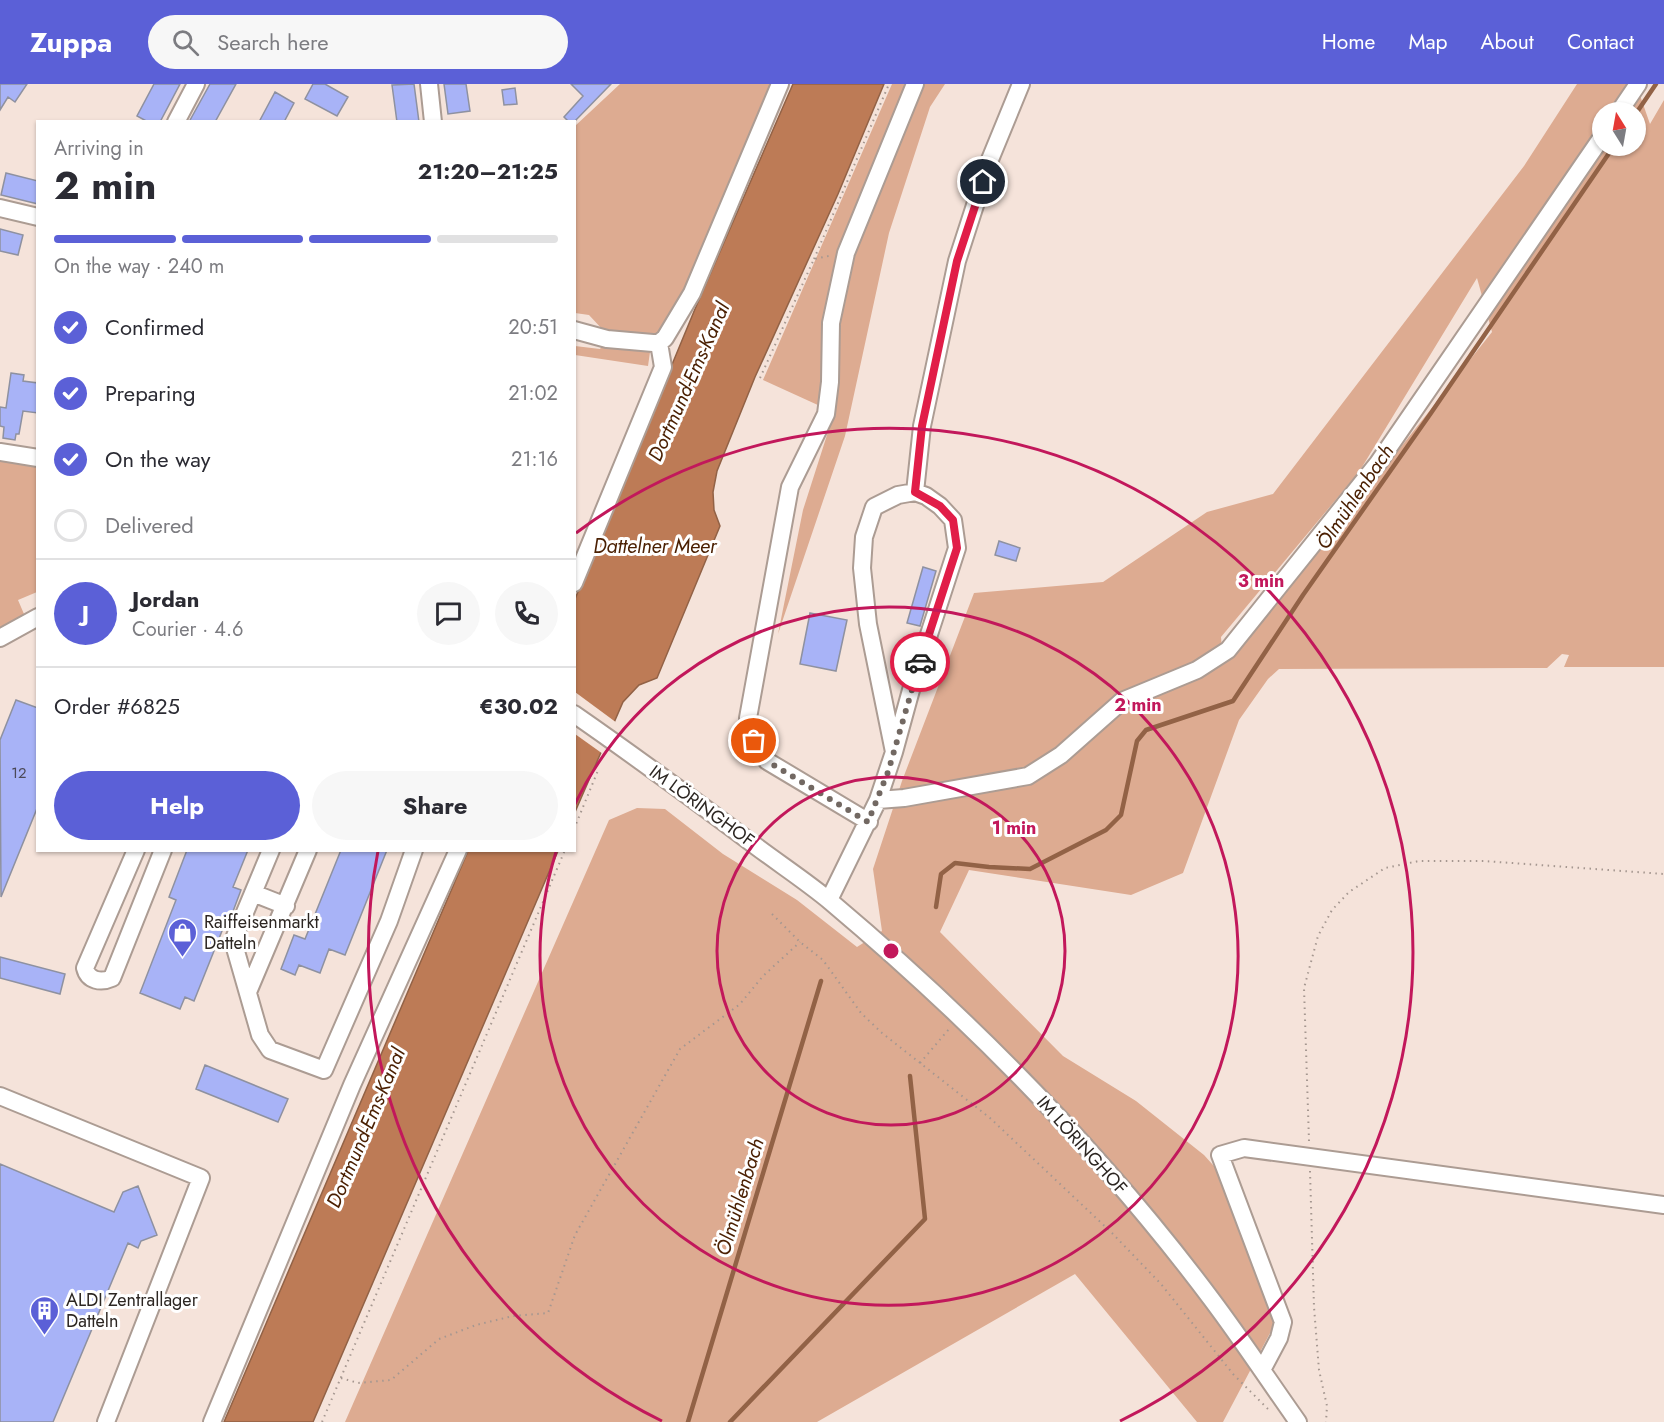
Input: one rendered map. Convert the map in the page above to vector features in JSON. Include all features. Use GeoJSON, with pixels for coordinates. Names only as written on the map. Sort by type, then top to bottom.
{"type":"FeatureCollection","features":[{"type":"Feature","properties":{"kind":"street"},"geometry":{"type":"LineString","coordinates":[[177,120],[196,84]]}},
{"type":"Feature","properties":{"kind":"street"},"geometry":{"type":"LineString","coordinates":[[429,84],[433,120]]}},
{"type":"Feature","properties":{"kind":"street"},"geometry":{"type":"LineString","coordinates":[[576,331],[607,339],[659,343],[665,338],[692,293],[780,84]]}},
{"type":"Feature","properties":{"kind":"street"},"geometry":{"type":"LineString","coordinates":[[868,822],[767,761],[754,741],[748,718],[790,487],[826,414],[830,382],[831,323],[846,253],[915,84]]}},
{"type":"Feature","properties":{"kind":"street"},"geometry":{"type":"LineString","coordinates":[[915,492],[922,426],[957,261],[989,162],[1021,84]]}},
{"type":"Feature","properties":{"kind":"street"},"geometry":{"type":"LineString","coordinates":[[1626,102],[1638,84]]}},
{"type":"Feature","properties":{"kind":"street"},"geometry":{"type":"LineString","coordinates":[[878,800],[904,798],[1028,776],[1061,755],[1122,701],[1197,670],[1228,651],[1378,463],[1592,152]]}},
{"type":"Feature","properties":{"kind":"street"},"geometry":{"type":"LineString","coordinates":[[0,208],[36,217]]}},
{"type":"Feature","properties":{"kind":"street"},"geometry":{"type":"LineString","coordinates":[[576,578],[663,367],[659,343]]}},
{"type":"Feature","properties":{"kind":"street"},"geometry":{"type":"LineString","coordinates":[[0,452],[36,458]]}},
{"type":"Feature","properties":{"kind":"street"},"geometry":{"type":"LineString","coordinates":[[829,900],[878,800],[894,752],[911,690],[957,548],[953,520],[940,506],[915,492],[898,495],[873,507],[864,537],[862,568],[868,624],[894,752]]}},
{"type":"Feature","properties":{"kind":"street"},"geometry":{"type":"LineString","coordinates":[[0,638],[36,618]]}},
{"type":"Feature","properties":{"kind":"street","name":"IM LÖRINGHOF"},"geometry":{"type":"LineString","coordinates":[[576,715],[829,900],[959,1018],[1047,1105],[1100,1163],[1212,1300],[1298,1422]]}},
{"type":"Feature","properties":{"kind":"street"},"geometry":{"type":"LineString","coordinates":[[135,852],[85,968],[86,974],[94,980],[112,978],[162,852]]}},
{"type":"Feature","properties":{"kind":"street"},"geometry":{"type":"LineString","coordinates":[[270,852],[233,941],[260,1035],[270,1050],[324,1070],[389,921],[413,852]]}},
{"type":"Feature","properties":{"kind":"street"},"geometry":{"type":"LineString","coordinates":[[248,992],[307,852]]}},
{"type":"Feature","properties":{"kind":"street"},"geometry":{"type":"LineString","coordinates":[[212,1422],[352,1084],[457,852]]}},
{"type":"Feature","properties":{"kind":"street"},"geometry":{"type":"LineString","coordinates":[[254,893],[286,906]]}},
{"type":"Feature","properties":{"kind":"street"},"geometry":{"type":"LineString","coordinates":[[0,1096],[201,1178],[106,1422]]}},
{"type":"Feature","properties":{"kind":"street"},"geometry":{"type":"LineString","coordinates":[[1262,1370],[1279,1338],[1283,1322],[1220,1155],[1244,1148],[1664,1205]]}},
{"type":"Feature","properties":{"kind":"path"},"geometry":{"type":"LineString","coordinates":[[760,378],[814,259],[888,84]]}},
{"type":"Feature","properties":{"kind":"path"},"geometry":{"type":"LineString","coordinates":[[814,259],[846,253]]}},
{"type":"Feature","properties":{"kind":"path"},"geometry":{"type":"LineString","coordinates":[[576,824],[599,768]]}},
{"type":"Feature","properties":{"kind":"path"},"geometry":{"type":"LineString","coordinates":[[322,1422],[565,852]]}},
{"type":"Feature","properties":{"kind":"path"},"geometry":{"type":"LineString","coordinates":[[1326,1422],[1327,1406],[1319,1370],[1314,1307],[1304,988],[1318,936],[1332,910],[1349,892],[1385,868],[1419,861],[1484,861],[1664,874]]}},
{"type":"Feature","properties":{"kind":"path"},"geometry":{"type":"LineString","coordinates":[[772,914],[800,942],[823,960],[861,1013],[882,1033],[990,1118],[1112,1233],[1161,1284],[1233,1374],[1274,1414]]}},
{"type":"Feature","properties":{"kind":"path"},"geometry":{"type":"LineString","coordinates":[[341,1378],[358,1383],[391,1380],[439,1339],[494,1320],[548,1313],[575,1235],[680,1049],[740,1004],[763,976],[800,942]]}},
{"type":"Feature","properties":{"kind":"path"},"geometry":{"type":"LineString","coordinates":[[920,1063],[959,1018]]}},
{"type":"Feature","properties":{"kind":"shaded area"},"geometry":{"type":"Polygon","coordinates":[[[620,84],[776,84],[674,321],[654,339],[603,330],[589,315],[576,313],[576,125],[620,84]]]}},
{"type":"Feature","properties":{"kind":"shaded area"},"geometry":{"type":"Polygon","coordinates":[[[892,84],[945,84],[930,107],[889,233],[845,436],[778,634],[803,510],[835,410],[820,406],[763,380],[892,84]]]}},
{"type":"Feature","properties":{"kind":"shaded area"},"geometry":{"type":"Polygon","coordinates":[[[1577,84],[1636,84],[1642,102],[1592,102],[1592,156],[1646,156],[1646,113],[1650,124],[1664,100],[1664,667],[1564,667],[1569,655],[1562,654],[1547,668],[1279,669],[1268,679],[1239,720],[1183,873],[1131,895],[969,870],[940,932],[1063,1056],[1136,1101],[1204,1155],[1230,1184],[1278,1318],[1223,1422],[1197,1422],[1075,1274],[817,1422],[345,1422],[609,820],[637,808],[665,809],[723,854],[797,900],[857,947],[882,931],[873,869],[902,781],[974,593],[1103,582],[1207,512],[1273,494],[1524,166],[1577,84]],[[1477,278],[1359,472],[1221,637],[1223,662],[1248,640],[1492,332],[1477,278]]]}},
{"type":"Feature","properties":{"kind":"shaded area"},"geometry":{"type":"Polygon","coordinates":[[[606,340],[651,345],[648,366],[576,355],[576,346],[600,349],[606,340]]]}},
{"type":"Feature","properties":{"kind":"shaded area"},"geometry":{"type":"Polygon","coordinates":[[[0,460],[36,465],[36,592],[18,600],[27,621],[0,636],[0,460]]]}},
{"type":"Feature","properties":{"kind":"water","name":"Dattelner Meer"},"geometry":{"type":"Polygon","coordinates":[[[793,84],[884,84],[838,194],[755,377],[717,471],[713,492],[714,510],[720,526],[657,678],[639,685],[623,702],[576,810],[576,597],[695,309],[793,84]]]}},
{"type":"Feature","properties":{"kind":"water","name":"Dortmund-Ems-Kanal"},"geometry":{"type":"Polygon","coordinates":[[[468,852],[558,852],[313,1422],[224,1422],[468,852]]]}},
{"type":"Feature","properties":{"kind":"pier"},"geometry":{"type":"Polygon","coordinates":[[[576,693],[617,723],[603,754],[576,735],[576,693]]]}},
{"type":"Feature","properties":{"kind":"building"},"geometry":{"type":"Polygon","coordinates":[[[0,84],[27,84],[15,102],[8,97],[0,110],[0,84]]]}},
{"type":"Feature","properties":{"kind":"building"},"geometry":{"type":"Polygon","coordinates":[[[154,84],[180,84],[161,120],[144,120],[137,116],[154,84]]]}},
{"type":"Feature","properties":{"kind":"building"},"geometry":{"type":"Polygon","coordinates":[[[210,84],[236,84],[216,120],[190,120],[210,84]]]}},
{"type":"Feature","properties":{"kind":"building"},"geometry":{"type":"Polygon","coordinates":[[[313,84],[325,84],[348,97],[337,116],[305,99],[313,84]]]}},
{"type":"Feature","properties":{"kind":"building"},"geometry":{"type":"Polygon","coordinates":[[[414,84],[419,120],[397,120],[392,85],[414,84]]]}},
{"type":"Feature","properties":{"kind":"building"},"geometry":{"type":"Polygon","coordinates":[[[444,84],[466,84],[470,111],[448,114],[444,84]]]}},
{"type":"Feature","properties":{"kind":"building"},"geometry":{"type":"Polygon","coordinates":[[[571,84],[611,84],[576,120],[567,120],[564,117],[583,96],[571,84]]]}},
{"type":"Feature","properties":{"kind":"building"},"geometry":{"type":"Polygon","coordinates":[[[515,88],[517,104],[504,105],[502,90],[515,88]]]}},
{"type":"Feature","properties":{"kind":"building"},"geometry":{"type":"Polygon","coordinates":[[[275,92],[294,103],[285,120],[260,120],[275,92]]]}},
{"type":"Feature","properties":{"kind":"building"},"geometry":{"type":"Polygon","coordinates":[[[6,173],[36,180],[36,204],[1,195],[6,173]]]}},
{"type":"Feature","properties":{"kind":"building"},"geometry":{"type":"Polygon","coordinates":[[[0,229],[23,235],[18,255],[0,251],[0,229]]]}},
{"type":"Feature","properties":{"kind":"building"},"geometry":{"type":"Polygon","coordinates":[[[11,373],[24,375],[23,381],[36,383],[36,413],[23,411],[19,434],[16,434],[15,440],[3,438],[4,427],[0,426],[0,407],[6,408],[11,373]]]}},
{"type":"Feature","properties":{"kind":"building"},"geometry":{"type":"Polygon","coordinates":[[[999,541],[1020,548],[1016,561],[995,555],[999,541]]]}},
{"type":"Feature","properties":{"kind":"building"},"geometry":{"type":"Polygon","coordinates":[[[923,567],[936,571],[920,626],[907,623],[923,567]]]}},
{"type":"Feature","properties":{"kind":"building"},"geometry":{"type":"Polygon","coordinates":[[[810,613],[847,620],[836,671],[800,664],[810,613]]]}},
{"type":"Feature","properties":{"kind":"building"},"geometry":{"type":"Polygon","coordinates":[[[16,700],[36,707],[36,811],[1,897],[0,740],[16,700]]]}},
{"type":"Feature","properties":{"kind":"building","name":"Raiffeisenmarkt Datteln"},"geometry":{"type":"Polygon","coordinates":[[[186,852],[247,852],[233,887],[241,890],[229,922],[226,921],[194,1001],[185,997],[180,1009],[140,993],[176,900],[169,897],[186,852]]]}},
{"type":"Feature","properties":{"kind":"building"},"geometry":{"type":"Polygon","coordinates":[[[340,852],[386,852],[345,955],[329,949],[320,973],[299,965],[295,975],[281,969],[294,935],[305,939],[340,852]]]}},
{"type":"Feature","properties":{"kind":"building"},"geometry":{"type":"Polygon","coordinates":[[[0,957],[65,974],[60,994],[0,978],[0,957]]]}},
{"type":"Feature","properties":{"kind":"building"},"geometry":{"type":"Polygon","coordinates":[[[205,1065],[288,1099],[278,1122],[196,1089],[205,1065]]]}},
{"type":"Feature","properties":{"kind":"building","name":"ALDI Zentrallager Datteln"},"geometry":{"type":"Polygon","coordinates":[[[0,1164],[114,1212],[123,1192],[138,1186],[157,1235],[141,1241],[138,1248],[128,1243],[53,1422],[0,1422],[0,1164]]]}},
{"type":"Feature","properties":{"kind":"waterway","name":"Ölmühlenbach"},"geometry":{"type":"LineString","coordinates":[[1644,102],[1656,84]]}},
{"type":"Feature","properties":{"kind":"waterway","name":"Ölmühlenbach"},"geometry":{"type":"LineString","coordinates":[[936,907],[941,874],[955,863],[1030,869],[1106,830],[1121,815],[1137,741],[1146,730],[1233,701],[1303,595],[1607,156]]}},
{"type":"Feature","properties":{"kind":"waterway","name":"Ölmühlenbach"},"geometry":{"type":"LineString","coordinates":[[688,1422],[821,981]]}},
{"type":"Feature","properties":{"kind":"waterway","name":"Ölmühlenbach"},"geometry":{"type":"LineString","coordinates":[[730,1422],[925,1219],[910,1076]]}},
{"type":"Feature","properties":{"kind":"way so far"},"geometry":{"type":"LineString","coordinates":[[754,741],[767,761],[868,822],[888,772],[920,662]]}},
{"type":"Feature","properties":{"kind":"place","name":"Raiffeisenmarkt Datteln"},"geometry":{"type":"Point","coordinates":[183,958]}},
{"type":"Feature","properties":{"kind":"place","name":"ALDI Zentrallager Datteln"},"geometry":{"type":"Point","coordinates":[45,1336]}},
{"type":"Feature","properties":{"kind":"route"},"geometry":{"type":"LineString","coordinates":[[920,662],[957,548],[953,520],[940,506],[926,496],[915,492],[922,426],[957,261],[983,182]]}}]}
